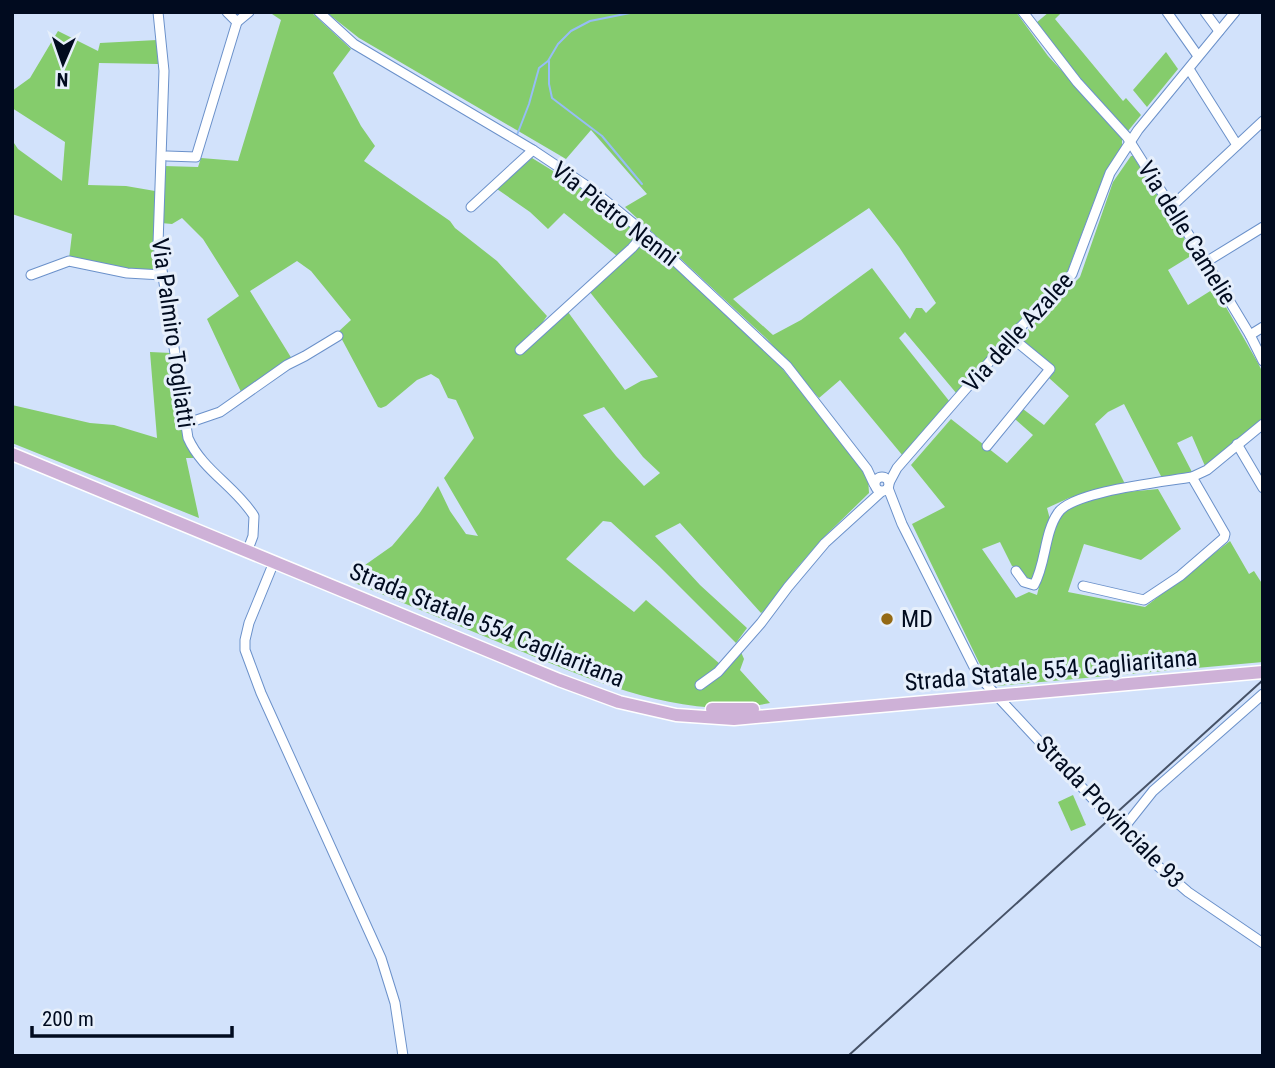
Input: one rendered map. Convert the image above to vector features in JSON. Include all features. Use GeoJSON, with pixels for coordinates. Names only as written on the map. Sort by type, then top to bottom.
{"type":"FeatureCollection","features":[{"type":"Feature","properties":{"kind":"main road","name":"Strada Statale 554 Cagliaritana"},"geometry":{"type":"LineString","coordinates":[[12,447],[584,681],[648,701],[685,708],[747,709],[1263,672]]}},
{"type":"Feature","properties":{"kind":"main road","name":"Strada Statale 554 Cagliaritana"},"geometry":{"type":"LineString","coordinates":[[12,454],[559,680],[619,702],[676,715],[734,719],[1263,664]]}},
{"type":"Feature","properties":{"kind":"street","name":"Via Palmiro Togliatti"},"geometry":{"type":"LineString","coordinates":[[158,12],[164,71],[158,233],[162,275],[186,424],[193,450],[238,495],[254,516],[250,544]]}},
{"type":"Feature","properties":{"kind":"street"},"geometry":{"type":"LineString","coordinates":[[228,12],[237,22]]}},
{"type":"Feature","properties":{"kind":"street"},"geometry":{"type":"LineString","coordinates":[[167,156],[196,157],[237,22],[249,12]]}},
{"type":"Feature","properties":{"kind":"street","name":"Via Pietro Nenni"},"geometry":{"type":"LineString","coordinates":[[318,12],[354,44],[533,150],[590,188],[645,233],[787,366],[882,485]]}},
{"type":"Feature","properties":{"kind":"street","name":"Via delle Camelie"},"geometry":{"type":"LineString","coordinates":[[1023,12],[1077,82],[1130,142],[1172,206],[1263,361]]}},
{"type":"Feature","properties":{"kind":"street"},"geometry":{"type":"LineString","coordinates":[[1167,12],[1198,56]]}},
{"type":"Feature","properties":{"kind":"street"},"geometry":{"type":"LineString","coordinates":[[1205,12],[1219,31]]}},
{"type":"Feature","properties":{"kind":"street","name":"Via delle Azalee"},"geometry":{"type":"LineString","coordinates":[[700,685],[718,672],[761,624],[825,543],[864,506],[1011,337],[1072,274],[1106,180],[1130,142],[1235,12]]}},
{"type":"Feature","properties":{"kind":"street"},"geometry":{"type":"LineString","coordinates":[[1189,69],[1237,145]]}},
{"type":"Feature","properties":{"kind":"street"},"geometry":{"type":"LineString","coordinates":[[1172,206],[1263,121]]}},
{"type":"Feature","properties":{"kind":"street"},"geometry":{"type":"LineString","coordinates":[[471,207],[533,150]]}},
{"type":"Feature","properties":{"kind":"street"},"geometry":{"type":"LineString","coordinates":[[1206,262],[1263,227]]}},
{"type":"Feature","properties":{"kind":"street"},"geometry":{"type":"LineString","coordinates":[[520,350],[645,233]]}},
{"type":"Feature","properties":{"kind":"street"},"geometry":{"type":"LineString","coordinates":[[31,275],[69,261],[137,274],[162,275]]}},
{"type":"Feature","properties":{"kind":"street"},"geometry":{"type":"LineString","coordinates":[[1250,335],[1263,327]]}},
{"type":"Feature","properties":{"kind":"street"},"geometry":{"type":"LineString","coordinates":[[186,424],[220,412],[287,365],[338,335]]}},
{"type":"Feature","properties":{"kind":"street"},"geometry":{"type":"LineString","coordinates":[[987,446],[1050,369],[1011,337]]}},
{"type":"Feature","properties":{"kind":"street"},"geometry":{"type":"LineString","coordinates":[[1016,571],[1029,586],[1036,582],[1056,515],[1066,504],[1086,496],[1192,477],[1206,470],[1263,424]]}},
{"type":"Feature","properties":{"kind":"street"},"geometry":{"type":"LineString","coordinates":[[1237,444],[1263,488]]}},
{"type":"Feature","properties":{"kind":"street"},"geometry":{"type":"LineString","coordinates":[[1083,586],[1144,600],[1180,576],[1224,538],[1225,534],[1192,477]]}},
{"type":"Feature","properties":{"kind":"street"},"geometry":{"type":"LineString","coordinates":[[882,485],[895,504],[902,524],[976,671],[995,693]]}},
{"type":"Feature","properties":{"kind":"street"},"geometry":{"type":"LineString","coordinates":[[274,562],[249,623],[245,650],[381,958],[395,1003],[403,1056]]}},
{"type":"Feature","properties":{"kind":"street","name":"Strada Provinciale 93"},"geometry":{"type":"LineString","coordinates":[[995,693],[1144,854],[1188,892],[1263,943]]}},
{"type":"Feature","properties":{"kind":"street"},"geometry":{"type":"LineString","coordinates":[[1122,830],[1153,791],[1263,694]]}},
{"type":"Feature","properties":{"kind":"green space"},"geometry":{"type":"Polygon","coordinates":[[[269,12],[311,12],[351,49],[333,73],[361,126],[375,146],[364,161],[450,221],[497,261],[547,316],[519,348],[568,312],[625,390],[641,381],[658,377],[589,291],[644,239],[777,362],[864,471],[868,478],[869,493],[823,538],[761,613],[680,523],[655,536],[700,585],[747,628],[736,643],[611,522],[603,521],[566,559],[634,612],[646,600],[720,664],[698,683],[697,688],[706,686],[741,652],[744,659],[740,670],[770,703],[736,708],[702,707],[633,693],[566,670],[350,581],[348,577],[392,546],[438,486],[450,511],[466,534],[478,536],[444,478],[474,438],[456,400],[448,398],[439,379],[431,374],[417,380],[386,406],[378,407],[338,332],[351,320],[311,271],[297,261],[250,291],[292,359],[242,394],[207,319],[239,296],[203,239],[182,218],[172,224],[161,223],[164,166],[198,167],[201,158],[238,161],[281,20],[269,12]],[[604,407],[583,415],[644,486],[660,473],[643,457],[604,407]]]}},
{"type":"Feature","properties":{"kind":"green space"},"geometry":{"type":"Polygon","coordinates":[[[326,12],[1016,12],[1048,56],[1118,131],[1122,137],[1122,148],[1104,175],[1067,273],[1003,339],[957,394],[905,332],[899,338],[950,402],[903,456],[840,380],[819,398],[767,339],[625,207],[647,194],[591,130],[566,159],[359,38],[326,12]],[[869,208],[733,299],[773,335],[801,320],[872,268],[910,319],[916,308],[922,308],[926,313],[936,303],[869,208]]]}},
{"type":"Feature","properties":{"kind":"green space"},"geometry":{"type":"Polygon","coordinates":[[[1049,12],[1062,12],[1055,19],[1123,101],[1126,98],[1141,115],[1128,131],[1036,23],[1049,12]]]}},
{"type":"Feature","properties":{"kind":"green space"},"geometry":{"type":"Polygon","coordinates":[[[58,31],[98,51],[100,43],[157,40],[158,64],[99,63],[88,185],[126,186],[155,191],[159,271],[156,274],[69,259],[72,234],[12,214],[12,140],[18,149],[62,181],[65,142],[12,108],[12,91],[30,78],[58,31]]]}},
{"type":"Feature","properties":{"kind":"green space"},"geometry":{"type":"Polygon","coordinates":[[[1166,52],[1178,69],[1147,107],[1133,90],[1166,52]]]}},
{"type":"Feature","properties":{"kind":"green space"},"geometry":{"type":"Polygon","coordinates":[[[1131,156],[1194,254],[1168,270],[1188,305],[1215,288],[1258,363],[1263,373],[1263,418],[1205,466],[1192,436],[1177,443],[1192,472],[1162,478],[1124,404],[1108,412],[1095,424],[1125,484],[1069,498],[1047,508],[1051,523],[1034,579],[1027,580],[1018,568],[1012,566],[1000,542],[982,549],[1016,598],[1029,592],[1037,595],[1051,533],[1061,515],[1072,507],[1100,496],[1158,489],[1181,529],[1141,560],[1084,544],[1068,592],[1145,607],[1230,541],[1249,574],[1254,571],[1263,585],[1263,662],[997,686],[991,684],[986,677],[912,524],[945,507],[911,465],[951,419],[1007,463],[1033,435],[1015,419],[1023,409],[1044,425],[1069,396],[1049,378],[1055,371],[1020,338],[1080,277],[1113,182],[1131,156]]]}},
{"type":"Feature","properties":{"kind":"green space"},"geometry":{"type":"Polygon","coordinates":[[[532,158],[584,190],[640,235],[617,256],[564,213],[548,229],[530,212],[497,189],[532,158]]]}},
{"type":"Feature","properties":{"kind":"green space"},"geometry":{"type":"Polygon","coordinates":[[[150,352],[171,353],[185,441],[194,458],[186,458],[199,518],[12,443],[12,405],[90,423],[114,425],[157,438],[150,352]]]}},
{"type":"Feature","properties":{"kind":"green space"},"geometry":{"type":"Polygon","coordinates":[[[1073,795],[1086,825],[1071,831],[1058,802],[1073,795]]]}},
{"type":"Feature","properties":{"kind":"waterway"},"geometry":{"type":"LineString","coordinates":[[517,135],[539,68],[548,61],[558,44],[571,31],[590,21],[635,12]]}},
{"type":"Feature","properties":{"kind":"waterway"},"geometry":{"type":"LineString","coordinates":[[549,61],[552,98],[602,136],[642,184]]}},
{"type":"Feature","properties":{"kind":"tram line"},"geometry":{"type":"LineString","coordinates":[[848,1056],[1263,680]]}},
{"type":"Feature","properties":{"kind":"place","name":"MD"},"geometry":{"type":"Point","coordinates":[887,619]}}]}
